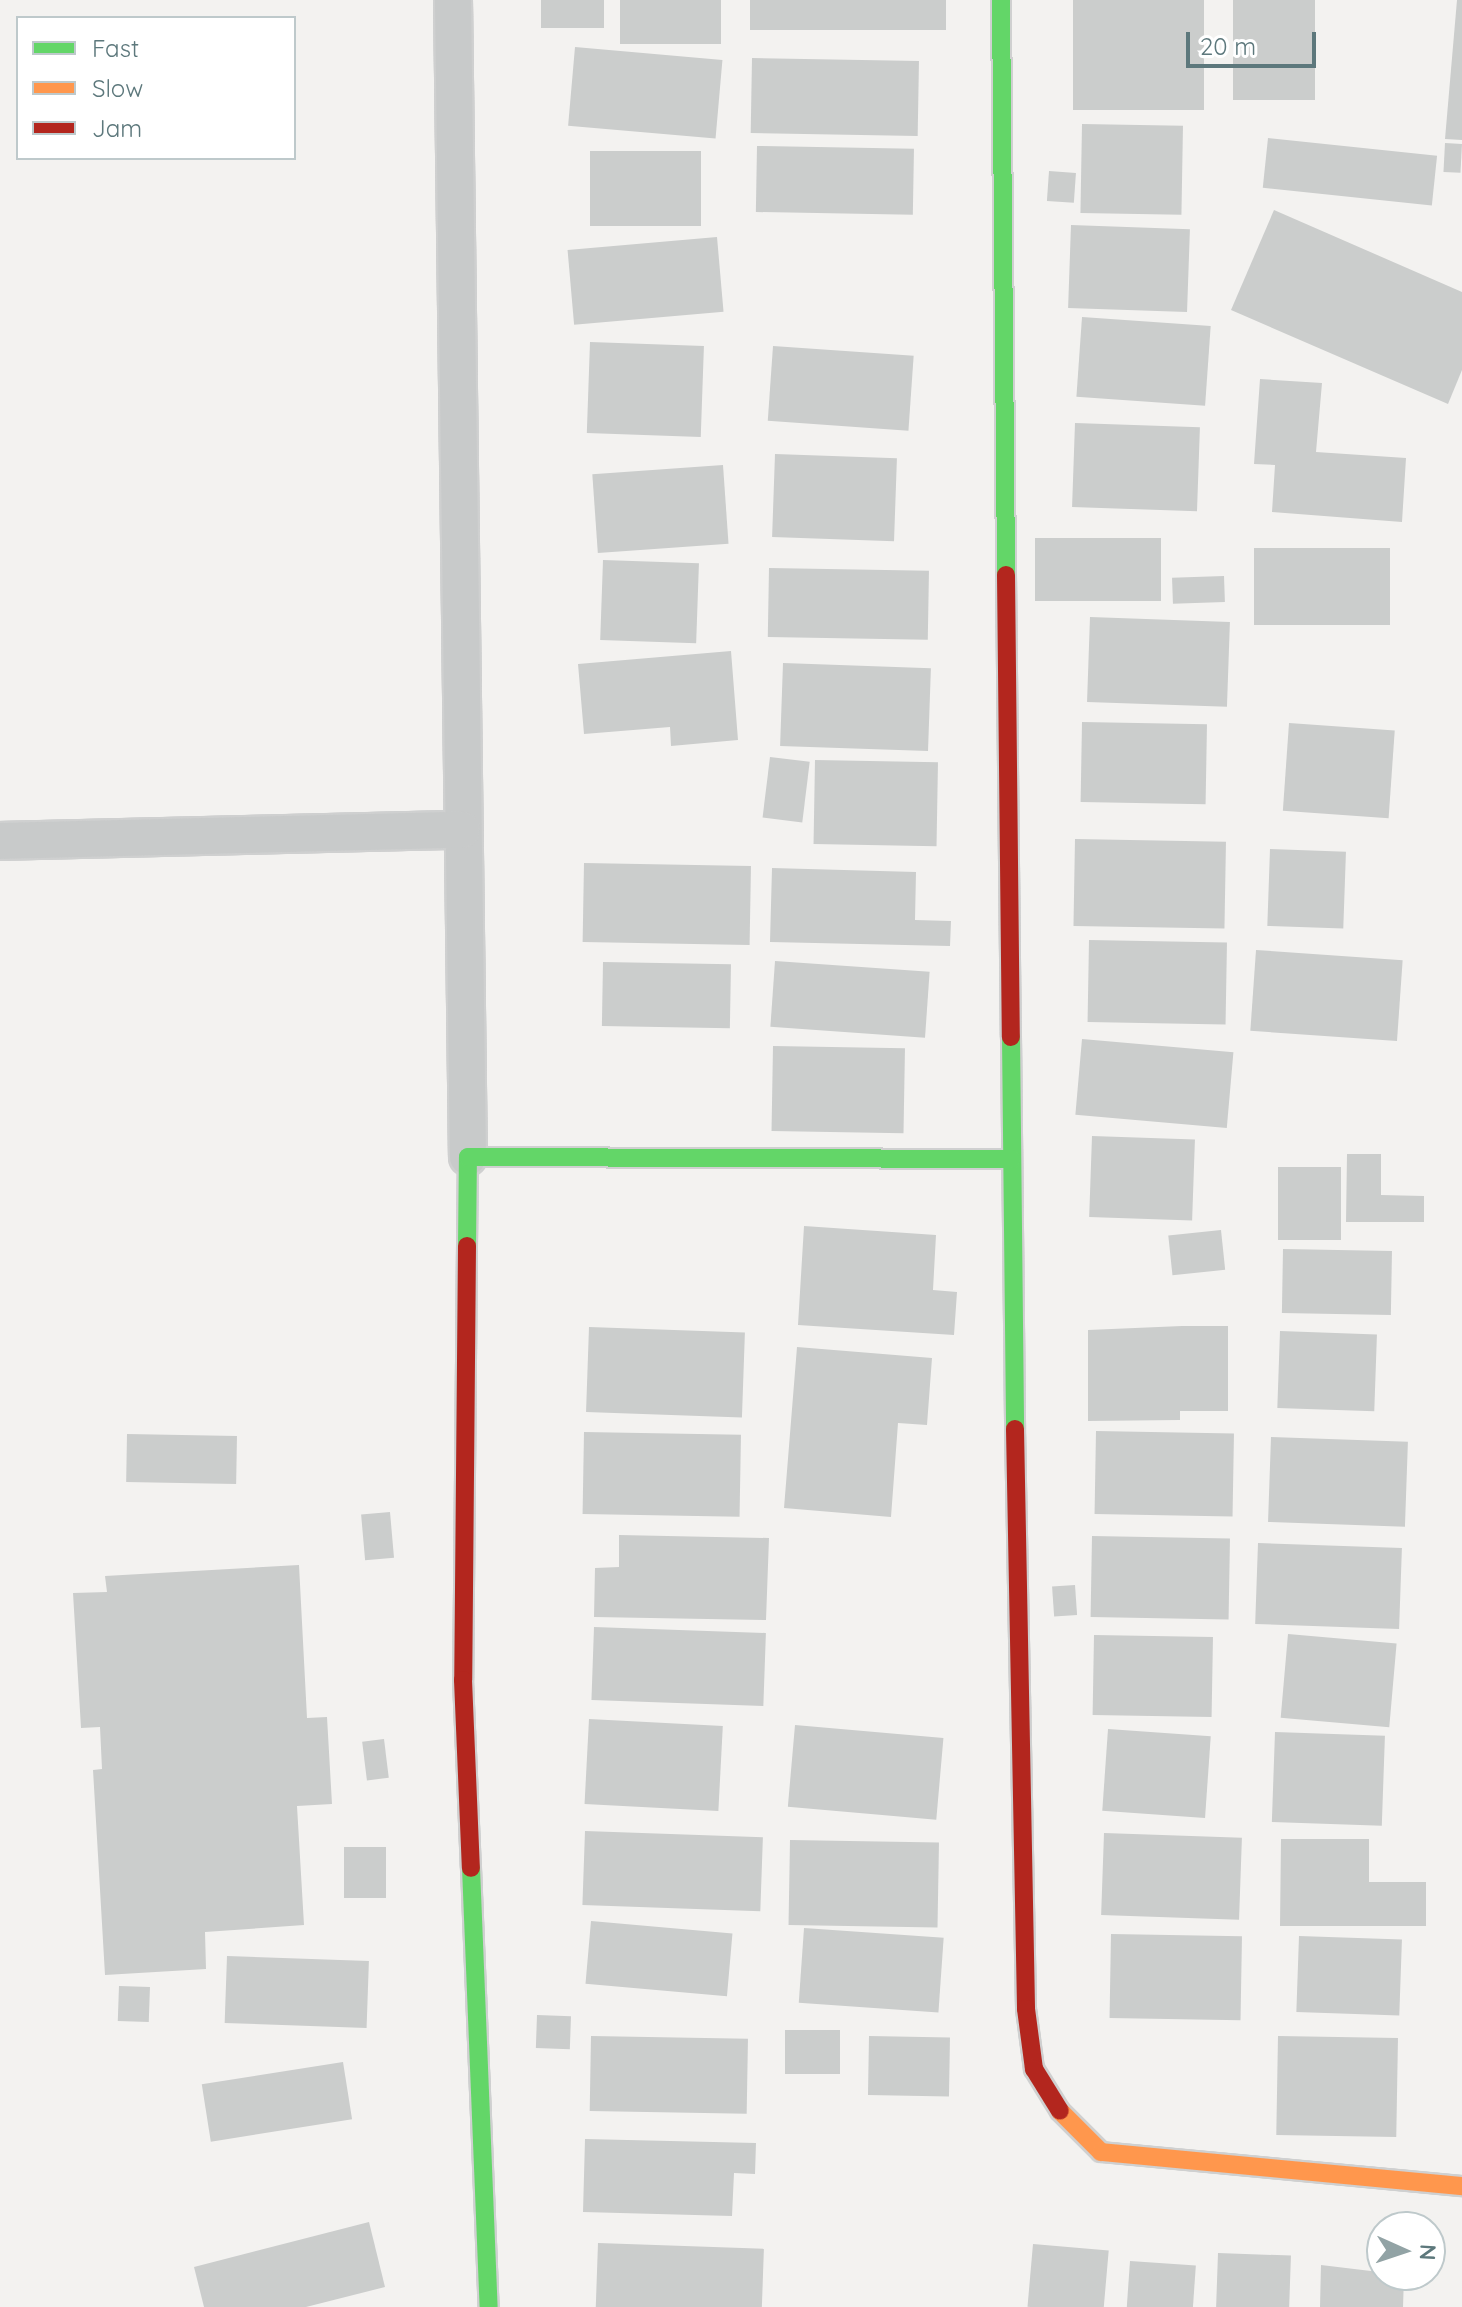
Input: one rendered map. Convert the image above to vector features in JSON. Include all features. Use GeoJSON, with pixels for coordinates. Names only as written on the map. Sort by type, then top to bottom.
{"type":"FeatureCollection","features":[{"type":"Feature","properties":{"kind":"street"},"geometry":{"type":"LineString","coordinates":[[453,0],[468,1157],[463,1680],[489,2307]]}},
{"type":"Feature","properties":{"kind":"street"},"geometry":{"type":"LineString","coordinates":[[1001,0],[1012,1159],[1025,1993],[1034,2069],[1063,2117],[1101,2152],[1462,2186]]}},
{"type":"Feature","properties":{"kind":"street"},"geometry":{"type":"LineString","coordinates":[[0,841],[462,830]]}},
{"type":"Feature","properties":{"kind":"street"},"geometry":{"type":"LineString","coordinates":[[468,1157],[1012,1159]]}},
{"type":"Feature","properties":{"kind":"building"},"geometry":{"type":"Polygon","coordinates":[[[541,0],[604,0],[604,28],[541,28],[541,0]]]}},
{"type":"Feature","properties":{"kind":"building"},"geometry":{"type":"Polygon","coordinates":[[[620,0],[721,0],[721,44],[620,44],[620,0]]]}},
{"type":"Feature","properties":{"kind":"building"},"geometry":{"type":"Polygon","coordinates":[[[750,0],[946,0],[946,30],[750,30],[750,0]]]}},
{"type":"Feature","properties":{"kind":"building"},"geometry":{"type":"Polygon","coordinates":[[[1073,0],[1204,0],[1204,110],[1073,110],[1073,0]]]}},
{"type":"Feature","properties":{"kind":"building"},"geometry":{"type":"Polygon","coordinates":[[[1233,0],[1315,0],[1315,100],[1233,100],[1233,0]]]}},
{"type":"Feature","properties":{"kind":"building"},"geometry":{"type":"Polygon","coordinates":[[[1457,0],[1462,0],[1462,140],[1445,139],[1457,0]]]}},
{"type":"Feature","properties":{"kind":"building"},"geometry":{"type":"Polygon","coordinates":[[[575,47],[722,60],[716,139],[568,126],[575,47]]]}},
{"type":"Feature","properties":{"kind":"building"},"geometry":{"type":"Polygon","coordinates":[[[752,58],[919,61],[918,136],[751,133],[752,58]]]}},
{"type":"Feature","properties":{"kind":"building"},"geometry":{"type":"Polygon","coordinates":[[[1082,124],[1183,126],[1181,215],[1080,213],[1082,124]]]}},
{"type":"Feature","properties":{"kind":"building"},"geometry":{"type":"Polygon","coordinates":[[[1268,138],[1437,156],[1432,205],[1263,188],[1268,138]]]}},
{"type":"Feature","properties":{"kind":"building"},"geometry":{"type":"Polygon","coordinates":[[[1445,143],[1462,144],[1460,173],[1443,172],[1445,143]]]}},
{"type":"Feature","properties":{"kind":"building"},"geometry":{"type":"Polygon","coordinates":[[[757,146],[914,149],[913,215],[756,212],[757,146]]]}},
{"type":"Feature","properties":{"kind":"building"},"geometry":{"type":"Polygon","coordinates":[[[590,151],[701,151],[701,226],[590,226],[590,151]]]}},
{"type":"Feature","properties":{"kind":"building"},"geometry":{"type":"Polygon","coordinates":[[[1049,171],[1076,173],[1074,203],[1047,201],[1049,171]]]}},
{"type":"Feature","properties":{"kind":"building"},"geometry":{"type":"Polygon","coordinates":[[[1274,210],[1462,292],[1462,370],[1448,404],[1231,310],[1274,210]]]}},
{"type":"Feature","properties":{"kind":"building"},"geometry":{"type":"Polygon","coordinates":[[[1071,225],[1190,229],[1187,312],[1068,308],[1071,225]]]}},
{"type":"Feature","properties":{"kind":"building"},"geometry":{"type":"Polygon","coordinates":[[[717,237],[724,312],[574,325],[568,250],[717,237]]]}},
{"type":"Feature","properties":{"kind":"building"},"geometry":{"type":"Polygon","coordinates":[[[1082,317],[1211,326],[1205,406],[1076,397],[1082,317]]]}},
{"type":"Feature","properties":{"kind":"building"},"geometry":{"type":"Polygon","coordinates":[[[590,342],[704,346],[701,437],[587,433],[590,342]]]}},
{"type":"Feature","properties":{"kind":"building"},"geometry":{"type":"Polygon","coordinates":[[[773,346],[914,356],[908,431],[768,421],[773,346]]]}},
{"type":"Feature","properties":{"kind":"building"},"geometry":{"type":"Polygon","coordinates":[[[1260,379],[1322,383],[1316,452],[1406,458],[1402,522],[1272,512],[1275,465],[1254,464],[1260,379]]]}},
{"type":"Feature","properties":{"kind":"building"},"geometry":{"type":"Polygon","coordinates":[[[1075,423],[1200,427],[1197,511],[1072,507],[1075,423]]]}},
{"type":"Feature","properties":{"kind":"building"},"geometry":{"type":"Polygon","coordinates":[[[775,454],[897,458],[894,541],[772,537],[775,454]]]}},
{"type":"Feature","properties":{"kind":"building"},"geometry":{"type":"Polygon","coordinates":[[[723,465],[729,544],[598,553],[592,474],[723,465]]]}},
{"type":"Feature","properties":{"kind":"building"},"geometry":{"type":"Polygon","coordinates":[[[1035,538],[1161,538],[1161,601],[1035,601],[1035,538]]]}},
{"type":"Feature","properties":{"kind":"building"},"geometry":{"type":"Polygon","coordinates":[[[1254,548],[1390,548],[1390,625],[1254,625],[1254,548]]]}},
{"type":"Feature","properties":{"kind":"building"},"geometry":{"type":"Polygon","coordinates":[[[603,560],[699,563],[696,643],[600,640],[603,560]]]}},
{"type":"Feature","properties":{"kind":"building"},"geometry":{"type":"Polygon","coordinates":[[[769,568],[929,571],[928,640],[768,637],[769,568]]]}},
{"type":"Feature","properties":{"kind":"building"},"geometry":{"type":"Polygon","coordinates":[[[1224,576],[1225,602],[1173,604],[1172,578],[1224,576]]]}},
{"type":"Feature","properties":{"kind":"building"},"geometry":{"type":"Polygon","coordinates":[[[1090,617],[1230,622],[1227,707],[1087,702],[1090,617]]]}},
{"type":"Feature","properties":{"kind":"building"},"geometry":{"type":"Polygon","coordinates":[[[731,651],[738,740],[671,746],[670,727],[584,734],[578,664],[731,651]]]}},
{"type":"Feature","properties":{"kind":"building"},"geometry":{"type":"Polygon","coordinates":[[[783,663],[931,668],[928,751],[780,746],[783,663]]]}},
{"type":"Feature","properties":{"kind":"building"},"geometry":{"type":"Polygon","coordinates":[[[1082,722],[1207,724],[1206,804],[1081,802],[1082,722]]]}},
{"type":"Feature","properties":{"kind":"building"},"geometry":{"type":"Polygon","coordinates":[[[1289,723],[1395,730],[1389,818],[1283,811],[1289,723]]]}},
{"type":"Feature","properties":{"kind":"building"},"geometry":{"type":"Polygon","coordinates":[[[770,757],[810,762],[802,822],[763,818],[770,757]]]}},
{"type":"Feature","properties":{"kind":"building"},"geometry":{"type":"Polygon","coordinates":[[[815,760],[938,762],[937,846],[814,844],[815,760]]]}},
{"type":"Feature","properties":{"kind":"building"},"geometry":{"type":"Polygon","coordinates":[[[1075,839],[1226,842],[1224,929],[1073,926],[1075,839]]]}},
{"type":"Feature","properties":{"kind":"building"},"geometry":{"type":"Polygon","coordinates":[[[1270,849],[1346,852],[1343,929],[1267,926],[1270,849]]]}},
{"type":"Feature","properties":{"kind":"building"},"geometry":{"type":"Polygon","coordinates":[[[584,863],[751,866],[750,945],[583,942],[584,863]]]}},
{"type":"Feature","properties":{"kind":"building"},"geometry":{"type":"Polygon","coordinates":[[[772,868],[916,872],[915,920],[951,921],[950,946],[770,942],[772,868]]]}},
{"type":"Feature","properties":{"kind":"building"},"geometry":{"type":"Polygon","coordinates":[[[1089,940],[1227,942],[1226,1024],[1088,1022],[1089,940]]]}},
{"type":"Feature","properties":{"kind":"building"},"geometry":{"type":"Polygon","coordinates":[[[1256,950],[1403,960],[1397,1041],[1250,1031],[1256,950]]]}},
{"type":"Feature","properties":{"kind":"building"},"geometry":{"type":"Polygon","coordinates":[[[775,961],[930,972],[925,1038],[770,1027],[775,961]]]}},
{"type":"Feature","properties":{"kind":"building"},"geometry":{"type":"Polygon","coordinates":[[[603,962],[731,964],[730,1028],[602,1026],[603,962]]]}},
{"type":"Feature","properties":{"kind":"building"},"geometry":{"type":"Polygon","coordinates":[[[1082,1039],[1233,1052],[1227,1128],[1075,1115],[1082,1039]]]}},
{"type":"Feature","properties":{"kind":"building"},"geometry":{"type":"Polygon","coordinates":[[[773,1046],[905,1048],[903,1133],[772,1131],[773,1046]]]}},
{"type":"Feature","properties":{"kind":"building"},"geometry":{"type":"Polygon","coordinates":[[[1092,1136],[1195,1140],[1192,1221],[1089,1217],[1092,1136]]]}},
{"type":"Feature","properties":{"kind":"building"},"geometry":{"type":"Polygon","coordinates":[[[1347,1154],[1381,1154],[1381,1195],[1424,1196],[1424,1222],[1346,1222],[1347,1154]]]}},
{"type":"Feature","properties":{"kind":"building"},"geometry":{"type":"Polygon","coordinates":[[[1278,1167],[1341,1167],[1341,1240],[1278,1240],[1278,1167]]]}},
{"type":"Feature","properties":{"kind":"building"},"geometry":{"type":"Polygon","coordinates":[[[804,1226],[936,1235],[933,1290],[957,1292],[954,1335],[798,1325],[804,1226]]]}},
{"type":"Feature","properties":{"kind":"building"},"geometry":{"type":"Polygon","coordinates":[[[1221,1230],[1225,1270],[1172,1275],[1168,1236],[1221,1230]]]}},
{"type":"Feature","properties":{"kind":"building"},"geometry":{"type":"Polygon","coordinates":[[[1283,1249],[1392,1251],[1391,1315],[1282,1313],[1283,1249]]]}},
{"type":"Feature","properties":{"kind":"building"},"geometry":{"type":"Polygon","coordinates":[[[1228,1326],[1228,1411],[1180,1411],[1180,1420],[1088,1421],[1088,1330],[1228,1326]]]}},
{"type":"Feature","properties":{"kind":"building"},"geometry":{"type":"Polygon","coordinates":[[[589,1327],[745,1332],[742,1417],[586,1412],[589,1327]]]}},
{"type":"Feature","properties":{"kind":"building"},"geometry":{"type":"Polygon","coordinates":[[[1280,1331],[1377,1334],[1374,1411],[1277,1408],[1280,1331]]]}},
{"type":"Feature","properties":{"kind":"building"},"geometry":{"type":"Polygon","coordinates":[[[797,1347],[932,1358],[927,1425],[898,1423],[891,1517],[784,1508],[797,1347]]]}},
{"type":"Feature","properties":{"kind":"building"},"geometry":{"type":"Polygon","coordinates":[[[1096,1431],[1234,1433],[1233,1516],[1095,1514],[1096,1431]]]}},
{"type":"Feature","properties":{"kind":"building"},"geometry":{"type":"Polygon","coordinates":[[[584,1432],[741,1435],[740,1517],[583,1514],[584,1432]]]}},
{"type":"Feature","properties":{"kind":"building"},"geometry":{"type":"Polygon","coordinates":[[[127,1434],[237,1436],[236,1484],[126,1482],[127,1434]]]}},
{"type":"Feature","properties":{"kind":"building"},"geometry":{"type":"Polygon","coordinates":[[[1271,1437],[1408,1442],[1405,1527],[1268,1522],[1271,1437]]]}},
{"type":"Feature","properties":{"kind":"building"},"geometry":{"type":"Polygon","coordinates":[[[390,1512],[394,1558],[365,1560],[361,1515],[390,1512]]]}},
{"type":"Feature","properties":{"kind":"building"},"geometry":{"type":"Polygon","coordinates":[[[619,1535],[769,1538],[766,1620],[594,1617],[595,1568],[619,1567],[619,1535]]]}},
{"type":"Feature","properties":{"kind":"building"},"geometry":{"type":"Polygon","coordinates":[[[1092,1536],[1230,1538],[1229,1619],[1091,1617],[1092,1536]]]}},
{"type":"Feature","properties":{"kind":"building"},"geometry":{"type":"Polygon","coordinates":[[[1258,1543],[1402,1548],[1399,1629],[1255,1624],[1258,1543]]]}},
{"type":"Feature","properties":{"kind":"building"},"geometry":{"type":"Polygon","coordinates":[[[299,1565],[307,1718],[327,1717],[332,1804],[297,1806],[304,1925],[205,1932],[206,1969],[105,1975],[93,1770],[102,1769],[100,1727],[81,1728],[73,1593],[107,1592],[105,1576],[299,1565]]]}},
{"type":"Feature","properties":{"kind":"building"},"geometry":{"type":"Polygon","coordinates":[[[1075,1585],[1077,1615],[1054,1617],[1052,1587],[1075,1585]]]}},
{"type":"Feature","properties":{"kind":"building"},"geometry":{"type":"Polygon","coordinates":[[[594,1627],[766,1633],[763,1706],[591,1700],[594,1627]]]}},
{"type":"Feature","properties":{"kind":"building"},"geometry":{"type":"Polygon","coordinates":[[[1288,1634],[1397,1643],[1389,1727],[1281,1718],[1288,1634]]]}},
{"type":"Feature","properties":{"kind":"building"},"geometry":{"type":"Polygon","coordinates":[[[1094,1635],[1213,1637],[1212,1717],[1093,1715],[1094,1635]]]}},
{"type":"Feature","properties":{"kind":"building"},"geometry":{"type":"Polygon","coordinates":[[[589,1719],[723,1726],[718,1811],[585,1804],[589,1719]]]}},
{"type":"Feature","properties":{"kind":"building"},"geometry":{"type":"Polygon","coordinates":[[[795,1725],[943,1738],[936,1820],[788,1807],[795,1725]]]}},
{"type":"Feature","properties":{"kind":"building"},"geometry":{"type":"Polygon","coordinates":[[[1108,1729],[1211,1736],[1205,1818],[1102,1811],[1108,1729]]]}},
{"type":"Feature","properties":{"kind":"building"},"geometry":{"type":"Polygon","coordinates":[[[1275,1732],[1385,1736],[1382,1826],[1272,1822],[1275,1732]]]}},
{"type":"Feature","properties":{"kind":"building"},"geometry":{"type":"Polygon","coordinates":[[[384,1739],[389,1778],[367,1780],[362,1742],[384,1739]]]}},
{"type":"Feature","properties":{"kind":"building"},"geometry":{"type":"Polygon","coordinates":[[[585,1831],[763,1837],[760,1911],[582,1905],[585,1831]]]}},
{"type":"Feature","properties":{"kind":"building"},"geometry":{"type":"Polygon","coordinates":[[[1104,1833],[1242,1838],[1239,1920],[1101,1915],[1104,1833]]]}},
{"type":"Feature","properties":{"kind":"building"},"geometry":{"type":"Polygon","coordinates":[[[1281,1839],[1369,1839],[1369,1882],[1426,1882],[1426,1926],[1280,1926],[1281,1839]]]}},
{"type":"Feature","properties":{"kind":"building"},"geometry":{"type":"Polygon","coordinates":[[[790,1840],[939,1843],[937,1928],[789,1925],[790,1840]]]}},
{"type":"Feature","properties":{"kind":"building"},"geometry":{"type":"Polygon","coordinates":[[[344,1847],[386,1847],[386,1898],[344,1898],[344,1847]]]}},
{"type":"Feature","properties":{"kind":"building"},"geometry":{"type":"Polygon","coordinates":[[[591,1921],[732,1933],[727,1996],[586,1984],[591,1921]]]}},
{"type":"Feature","properties":{"kind":"building"},"geometry":{"type":"Polygon","coordinates":[[[804,1928],[944,1938],[938,2013],[799,2003],[804,1928]]]}},
{"type":"Feature","properties":{"kind":"building"},"geometry":{"type":"Polygon","coordinates":[[[1111,1934],[1242,1936],[1241,2020],[1110,2018],[1111,1934]]]}},
{"type":"Feature","properties":{"kind":"building"},"geometry":{"type":"Polygon","coordinates":[[[1299,1936],[1402,1940],[1399,2016],[1296,2012],[1299,1936]]]}},
{"type":"Feature","properties":{"kind":"building"},"geometry":{"type":"Polygon","coordinates":[[[227,1956],[369,1961],[367,2028],[225,2023],[227,1956]]]}},
{"type":"Feature","properties":{"kind":"building"},"geometry":{"type":"Polygon","coordinates":[[[119,1986],[150,1987],[149,2022],[118,2021],[119,1986]]]}},
{"type":"Feature","properties":{"kind":"building"},"geometry":{"type":"Polygon","coordinates":[[[537,2015],[571,2016],[570,2049],[536,2048],[537,2015]]]}},
{"type":"Feature","properties":{"kind":"building"},"geometry":{"type":"Polygon","coordinates":[[[785,2030],[840,2030],[840,2074],[785,2074],[785,2030]]]}},
{"type":"Feature","properties":{"kind":"building"},"geometry":{"type":"Polygon","coordinates":[[[591,2036],[748,2039],[747,2114],[590,2111],[591,2036]]]}},
{"type":"Feature","properties":{"kind":"building"},"geometry":{"type":"Polygon","coordinates":[[[869,2036],[950,2037],[949,2096],[868,2095],[869,2036]]]}},
{"type":"Feature","properties":{"kind":"building"},"geometry":{"type":"Polygon","coordinates":[[[1278,2036],[1398,2038],[1396,2137],[1276,2135],[1278,2036]]]}},
{"type":"Feature","properties":{"kind":"building"},"geometry":{"type":"Polygon","coordinates":[[[343,2062],[352,2119],[211,2142],[202,2084],[343,2062]]]}},
{"type":"Feature","properties":{"kind":"building"},"geometry":{"type":"Polygon","coordinates":[[[585,2139],[756,2143],[755,2174],[734,2173],[732,2216],[583,2212],[585,2139]]]}},
{"type":"Feature","properties":{"kind":"building"},"geometry":{"type":"Polygon","coordinates":[[[369,2222],[385,2287],[306,2307],[204,2307],[194,2267],[369,2222]]]}},
{"type":"Feature","properties":{"kind":"building"},"geometry":{"type":"Polygon","coordinates":[[[598,2243],[764,2249],[762,2307],[596,2307],[598,2243]]]}},
{"type":"Feature","properties":{"kind":"building"},"geometry":{"type":"Polygon","coordinates":[[[1033,2244],[1109,2251],[1104,2307],[1028,2307],[1033,2244]]]}},
{"type":"Feature","properties":{"kind":"building"},"geometry":{"type":"Polygon","coordinates":[[[1218,2253],[1291,2256],[1289,2307],[1216,2307],[1218,2253]]]}},
{"type":"Feature","properties":{"kind":"building"},"geometry":{"type":"Polygon","coordinates":[[[1130,2261],[1196,2266],[1193,2307],[1127,2307],[1130,2261]]]}},
{"type":"Feature","properties":{"kind":"building"},"geometry":{"type":"Polygon","coordinates":[[[1321,2265],[1366,2270],[1366,2291],[1404,2291],[1403,2307],[1320,2307],[1321,2265]]]}},
{"type":"Feature","properties":{"kind":"traffic: fast"},"geometry":{"type":"LineString","coordinates":[[1001,0],[1006,575]]}},
{"type":"Feature","properties":{"kind":"traffic: fast"},"geometry":{"type":"LineString","coordinates":[[1011,1037],[1015,1429]]}},
{"type":"Feature","properties":{"kind":"traffic: fast"},"geometry":{"type":"LineString","coordinates":[[467,1246],[468,1157],[1012,1159]]}},
{"type":"Feature","properties":{"kind":"traffic: fast"},"geometry":{"type":"LineString","coordinates":[[471,1868],[489,2307]]}},
{"type":"Feature","properties":{"kind":"traffic: slow"},"geometry":{"type":"LineString","coordinates":[[1060,2111],[1101,2152],[1462,2186]]}},
{"type":"Feature","properties":{"kind":"traffic: jam"},"geometry":{"type":"LineString","coordinates":[[1006,575],[1011,1037]]}},
{"type":"Feature","properties":{"kind":"traffic: jam"},"geometry":{"type":"LineString","coordinates":[[467,1246],[463,1680],[471,1868]]}},
{"type":"Feature","properties":{"kind":"traffic: jam"},"geometry":{"type":"LineString","coordinates":[[1015,1429],[1026,2009],[1034,2069],[1060,2111]]}}]}
